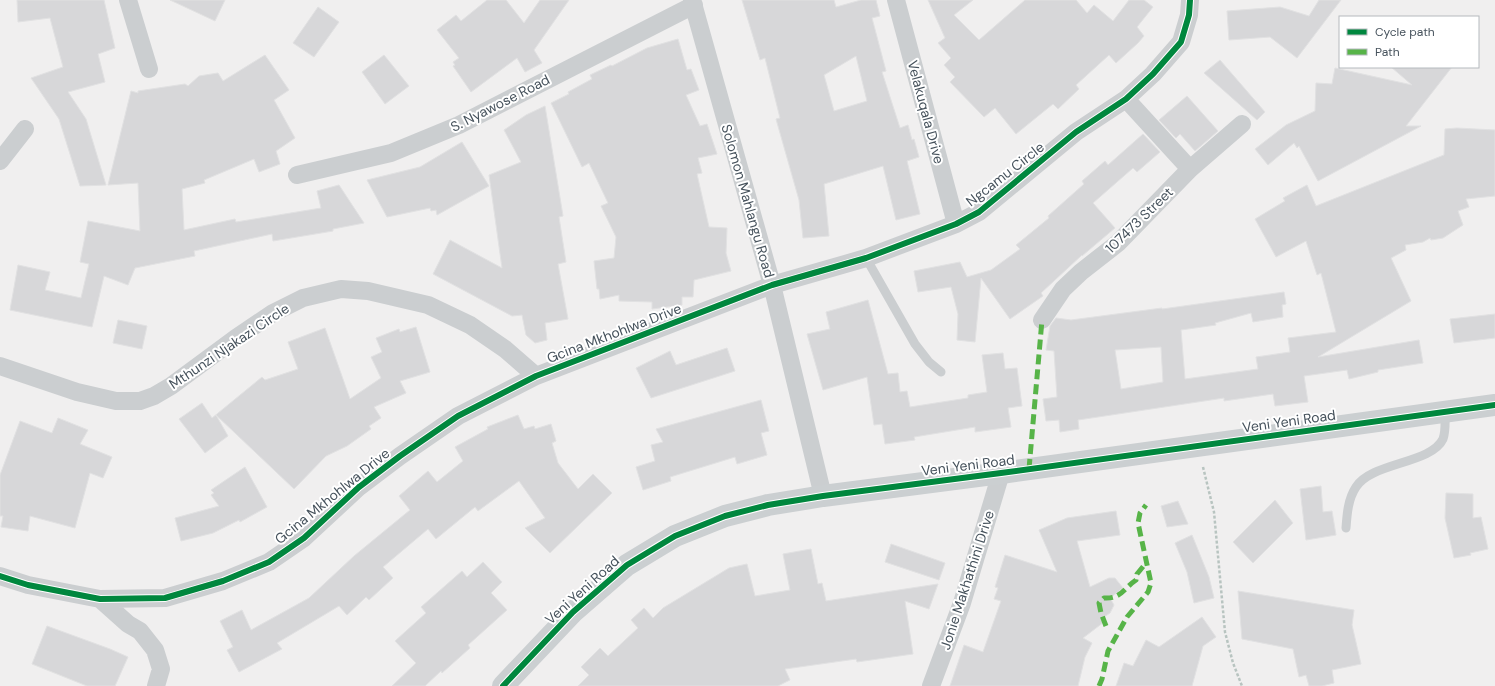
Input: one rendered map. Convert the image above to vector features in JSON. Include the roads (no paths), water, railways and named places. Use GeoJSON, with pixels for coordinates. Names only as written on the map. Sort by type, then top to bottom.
{"type":"FeatureCollection","features":[{"type":"Feature","properties":{"kind":"street"},"geometry":{"type":"LineString","coordinates":[[128,0],[149,69]]}},
{"type":"Feature","properties":{"kind":"street","name":"Velakuqala Drive"},"geometry":{"type":"LineString","coordinates":[[896,0],[956,224]]}},
{"type":"Feature","properties":{"kind":"street","name":"Ngcamu Circle"},"geometry":{"type":"LineString","coordinates":[[772,285],[866,258],[956,224],[979,212],[1076,132],[1126,99],[1153,74],[1181,42],[1190,15],[1190,0]]}},
{"type":"Feature","properties":{"kind":"street","name":"S. Nyawose Road"},"geometry":{"type":"LineString","coordinates":[[297,175],[391,153],[459,125],[693,3]]}},
{"type":"Feature","properties":{"kind":"street","name":"Solomon Mahlangu Road"},"geometry":{"type":"LineString","coordinates":[[693,3],[772,285],[823,496]]}},
{"type":"Feature","properties":{"kind":"street"},"geometry":{"type":"LineString","coordinates":[[1126,99],[1190,169]]}},
{"type":"Feature","properties":{"kind":"street","name":"107473 Street"},"geometry":{"type":"LineString","coordinates":[[1042,320],[1063,289],[1081,272],[1118,243],[1190,169],[1242,124]]}},
{"type":"Feature","properties":{"kind":"street"},"geometry":{"type":"LineString","coordinates":[[0,161],[26,129]]}},
{"type":"Feature","properties":{"kind":"street","name":"Gcina Mkhohlwa Drive"},"geometry":{"type":"LineString","coordinates":[[0,576],[28,585],[100,599],[165,598],[223,581],[269,562],[304,538],[358,487],[458,416],[536,376],[772,285]]}},
{"type":"Feature","properties":{"kind":"street","name":"Mthunzi Njakazi Circle"},"geometry":{"type":"LineString","coordinates":[[0,366],[78,392],[116,402],[140,401],[154,396],[171,386],[236,338],[274,313],[304,298],[341,290],[368,291],[428,305],[470,325],[505,350],[536,376]]}},
{"type":"Feature","properties":{"kind":"street","name":"Veni Yeni Road"},"geometry":{"type":"LineString","coordinates":[[503,686],[573,612],[627,565],[675,536],[725,516],[768,505],[823,496],[1001,473],[1495,404]]}},
{"type":"Feature","properties":{"kind":"street","name":"Jonie Makhathini Drive"},"geometry":{"type":"LineString","coordinates":[[931,686],[962,602],[1001,473]]}},
{"type":"Feature","properties":{"kind":"street"},"geometry":{"type":"LineString","coordinates":[[100,599],[128,624],[140,631],[155,650],[161,669],[156,686]]}},
{"type":"Feature","properties":{"kind":"lane"},"geometry":{"type":"LineString","coordinates":[[866,258],[915,344],[929,362],[941,372]]}},
{"type":"Feature","properties":{"kind":"lane"},"geometry":{"type":"LineString","coordinates":[[1346,528],[1352,494],[1357,485],[1370,475],[1425,454],[1437,447],[1443,438],[1445,412]]}}]}
